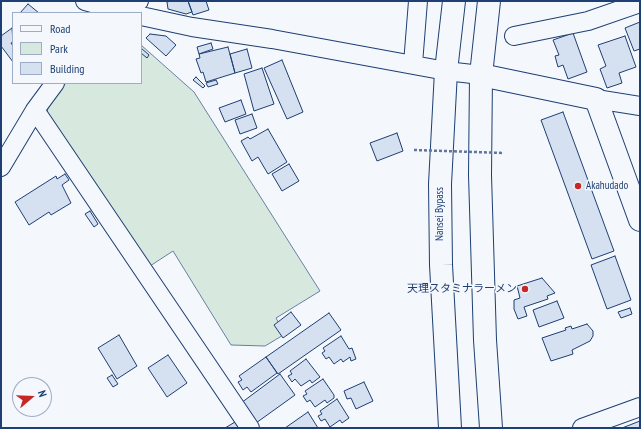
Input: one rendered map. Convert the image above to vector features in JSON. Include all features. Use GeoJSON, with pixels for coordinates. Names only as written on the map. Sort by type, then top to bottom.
{"type":"FeatureCollection","features":[{"type":"Feature","properties":{"kind":"main road","name":"Nansei Bypass"},"geometry":{"type":"LineString","coordinates":[[450,428],[441,265],[440,184],[446,71],[454,1]]}},
{"type":"Feature","properties":{"kind":"main road"},"geometry":{"type":"LineString","coordinates":[[489,1],[482,75],[480,175],[485,340],[491,428]]}},
{"type":"Feature","properties":{"kind":"main road"},"geometry":{"type":"LineString","coordinates":[[482,75],[596,99],[640,220]]}},
{"type":"Feature","properties":{"kind":"street"},"geometry":{"type":"LineString","coordinates":[[85,1],[122,12]]}},
{"type":"Feature","properties":{"kind":"street"},"geometry":{"type":"LineString","coordinates":[[126,12],[139,1]]}},
{"type":"Feature","properties":{"kind":"street"},"geometry":{"type":"LineString","coordinates":[[413,64],[418,1]]}},
{"type":"Feature","properties":{"kind":"street"},"geometry":{"type":"LineString","coordinates":[[514,36],[588,21],[640,3]]}},
{"type":"Feature","properties":{"kind":"street"},"geometry":{"type":"LineString","coordinates":[[142,16],[192,27],[272,39],[446,71],[482,75]]}},
{"type":"Feature","properties":{"kind":"street"},"geometry":{"type":"LineString","coordinates":[[1,167],[35,110],[54,84]]}},
{"type":"Feature","properties":{"kind":"street"},"geometry":{"type":"LineString","coordinates":[[596,99],[640,106]]}},
{"type":"Feature","properties":{"kind":"street"},"geometry":{"type":"LineString","coordinates":[[35,110],[250,428]]}},
{"type":"Feature","properties":{"kind":"street"},"geometry":{"type":"LineString","coordinates":[[582,428],[640,407]]}},
{"type":"Feature","properties":{"kind":"path"},"geometry":{"type":"LineString","coordinates":[[414,150],[504,153]]}},
{"type":"Feature","properties":{"kind":"green space"},"geometry":{"type":"Polygon","coordinates":[[[142,46],[194,92],[320,291],[276,318],[285,334],[265,346],[231,345],[173,251],[150,266],[46,117],[49,103],[65,84],[142,84],[142,46]]]}},
{"type":"Feature","properties":{"kind":"building"},"geometry":{"type":"Polygon","coordinates":[[[188,1],[192,12],[186,14],[168,9],[167,2],[188,1]]]}},
{"type":"Feature","properties":{"kind":"building"},"geometry":{"type":"Polygon","coordinates":[[[188,1],[206,1],[209,10],[193,15],[188,1]]]}},
{"type":"Feature","properties":{"kind":"building"},"geometry":{"type":"Polygon","coordinates":[[[28,4],[38,12],[21,12],[28,4]]]}},
{"type":"Feature","properties":{"kind":"building"},"geometry":{"type":"Polygon","coordinates":[[[640,22],[640,49],[634,51],[625,28],[640,22]]]}},
{"type":"Feature","properties":{"kind":"building"},"geometry":{"type":"Polygon","coordinates":[[[12,28],[12,61],[1,46],[1,36],[12,28]]]}},
{"type":"Feature","properties":{"kind":"building"},"geometry":{"type":"Polygon","coordinates":[[[573,33],[587,72],[568,79],[563,65],[558,67],[555,56],[559,55],[553,40],[573,33]]]}},
{"type":"Feature","properties":{"kind":"building"},"geometry":{"type":"Polygon","coordinates":[[[150,34],[166,36],[176,45],[166,56],[146,38],[150,34]]]}},
{"type":"Feature","properties":{"kind":"building"},"geometry":{"type":"Polygon","coordinates":[[[625,36],[636,67],[619,73],[622,83],[607,88],[600,69],[606,66],[598,45],[625,36]]]}},
{"type":"Feature","properties":{"kind":"building"},"geometry":{"type":"Polygon","coordinates":[[[211,43],[213,49],[199,54],[197,47],[211,43]]]}},
{"type":"Feature","properties":{"kind":"building"},"geometry":{"type":"Polygon","coordinates":[[[228,47],[235,73],[206,82],[203,72],[201,73],[196,59],[200,58],[199,54],[228,47]]]}},
{"type":"Feature","properties":{"kind":"building"},"geometry":{"type":"Polygon","coordinates":[[[142,49],[149,55],[147,58],[142,54],[142,49]]]}},
{"type":"Feature","properties":{"kind":"building"},"geometry":{"type":"Polygon","coordinates":[[[247,49],[252,68],[235,73],[230,54],[247,49]]]}},
{"type":"Feature","properties":{"kind":"building"},"geometry":{"type":"Polygon","coordinates":[[[282,60],[303,112],[287,119],[264,68],[282,60]]]}},
{"type":"Feature","properties":{"kind":"building"},"geometry":{"type":"Polygon","coordinates":[[[262,68],[274,104],[254,111],[244,74],[262,68]]]}},
{"type":"Feature","properties":{"kind":"building"},"geometry":{"type":"Polygon","coordinates":[[[196,77],[205,86],[203,88],[193,80],[196,77]]]}},
{"type":"Feature","properties":{"kind":"building"},"geometry":{"type":"Polygon","coordinates":[[[216,80],[218,84],[208,87],[206,83],[216,80]]]}},
{"type":"Feature","properties":{"kind":"building"},"geometry":{"type":"Polygon","coordinates":[[[241,100],[246,114],[225,122],[219,108],[241,100]]]}},
{"type":"Feature","properties":{"kind":"building","name":"Akahudado"},"geometry":{"type":"Polygon","coordinates":[[[563,112],[614,251],[592,259],[541,120],[563,112]]]}},
{"type":"Feature","properties":{"kind":"building"},"geometry":{"type":"Polygon","coordinates":[[[252,114],[257,128],[240,134],[235,120],[252,114]]]}},
{"type":"Feature","properties":{"kind":"building"},"geometry":{"type":"Polygon","coordinates":[[[268,129],[287,162],[268,174],[258,157],[252,161],[241,141],[248,137],[250,139],[268,129]]]}},
{"type":"Feature","properties":{"kind":"building"},"geometry":{"type":"Polygon","coordinates":[[[397,133],[403,151],[377,161],[370,143],[397,133]]]}},
{"type":"Feature","properties":{"kind":"building"},"geometry":{"type":"Polygon","coordinates":[[[289,164],[299,181],[282,191],[272,174],[289,164]]]}},
{"type":"Feature","properties":{"kind":"building"},"geometry":{"type":"Polygon","coordinates":[[[65,174],[69,180],[62,185],[71,203],[51,215],[49,212],[29,225],[15,202],[56,176],[57,179],[65,174]]]}},
{"type":"Feature","properties":{"kind":"building"},"geometry":{"type":"Polygon","coordinates":[[[90,211],[98,224],[94,227],[85,214],[90,211]]]}},
{"type":"Feature","properties":{"kind":"building"},"geometry":{"type":"Polygon","coordinates":[[[615,256],[631,300],[607,309],[591,265],[615,256]]]}},
{"type":"Feature","properties":{"kind":"building"},"geometry":{"type":"Polygon","coordinates":[[[542,278],[555,293],[547,296],[548,299],[524,307],[527,316],[518,319],[514,309],[514,300],[520,298],[517,286],[542,278]]]}},
{"type":"Feature","properties":{"kind":"building"},"geometry":{"type":"Polygon","coordinates":[[[557,301],[564,318],[539,327],[533,310],[557,301]]]}},
{"type":"Feature","properties":{"kind":"building"},"geometry":{"type":"Polygon","coordinates":[[[630,308],[632,314],[621,318],[618,312],[630,308]]]}},
{"type":"Feature","properties":{"kind":"building"},"geometry":{"type":"Polygon","coordinates":[[[291,312],[301,325],[283,338],[274,325],[291,312]]]}},
{"type":"Feature","properties":{"kind":"building"},"geometry":{"type":"Polygon","coordinates":[[[329,313],[341,330],[278,374],[266,357],[329,313]]]}},
{"type":"Feature","properties":{"kind":"building"},"geometry":{"type":"Polygon","coordinates":[[[587,324],[593,331],[593,336],[590,341],[572,350],[573,354],[551,361],[542,338],[566,330],[565,328],[571,326],[572,329],[587,324]]]}},
{"type":"Feature","properties":{"kind":"building"},"geometry":{"type":"Polygon","coordinates":[[[119,335],[137,366],[117,379],[98,348],[119,335]]]}},
{"type":"Feature","properties":{"kind":"building"},"geometry":{"type":"Polygon","coordinates":[[[341,336],[349,349],[352,348],[356,359],[351,361],[350,357],[343,362],[341,359],[334,364],[329,357],[326,359],[322,353],[325,351],[323,348],[341,336]]]}},
{"type":"Feature","properties":{"kind":"building"},"geometry":{"type":"Polygon","coordinates":[[[168,355],[187,383],[167,397],[148,368],[168,355]]]}},
{"type":"Feature","properties":{"kind":"building"},"geometry":{"type":"Polygon","coordinates":[[[266,357],[277,373],[251,392],[247,387],[243,390],[238,382],[242,380],[239,376],[266,357]]]}},
{"type":"Feature","properties":{"kind":"building"},"geometry":{"type":"Polygon","coordinates":[[[306,359],[320,377],[312,383],[310,380],[301,386],[295,379],[292,382],[288,376],[292,374],[290,371],[306,359]]]}},
{"type":"Feature","properties":{"kind":"building"},"geometry":{"type":"Polygon","coordinates":[[[280,374],[295,395],[256,423],[241,403],[280,374]]]}},
{"type":"Feature","properties":{"kind":"building"},"geometry":{"type":"Polygon","coordinates":[[[112,375],[118,384],[113,387],[107,378],[112,375]]]}},
{"type":"Feature","properties":{"kind":"building"},"geometry":{"type":"Polygon","coordinates":[[[323,379],[334,395],[334,398],[327,403],[325,400],[315,407],[310,400],[307,402],[303,396],[307,394],[305,391],[323,379]]]}},
{"type":"Feature","properties":{"kind":"building"},"geometry":{"type":"Polygon","coordinates":[[[364,382],[373,401],[356,409],[351,398],[347,399],[344,391],[364,382]]]}},
{"type":"Feature","properties":{"kind":"building"},"geometry":{"type":"Polygon","coordinates":[[[337,399],[349,418],[342,423],[340,420],[330,427],[325,419],[321,421],[318,416],[322,414],[320,411],[337,399]]]}},
{"type":"Feature","properties":{"kind":"building"},"geometry":{"type":"Polygon","coordinates":[[[308,412],[318,428],[285,428],[308,412]]]}},
{"type":"Feature","properties":{"kind":"building"},"geometry":{"type":"Polygon","coordinates":[[[640,421],[640,428],[622,428],[640,421]]]}},
{"type":"Feature","properties":{"kind":"building"},"geometry":{"type":"Polygon","coordinates":[[[235,422],[239,428],[225,428],[235,422]]]}},
{"type":"Feature","properties":{"kind":"place","name":"Akahudado"},"geometry":{"type":"Point","coordinates":[578,186]}},
{"type":"Feature","properties":{"kind":"place","name":"天理スタミナラーメン"},"geometry":{"type":"Point","coordinates":[525,289]}}]}
